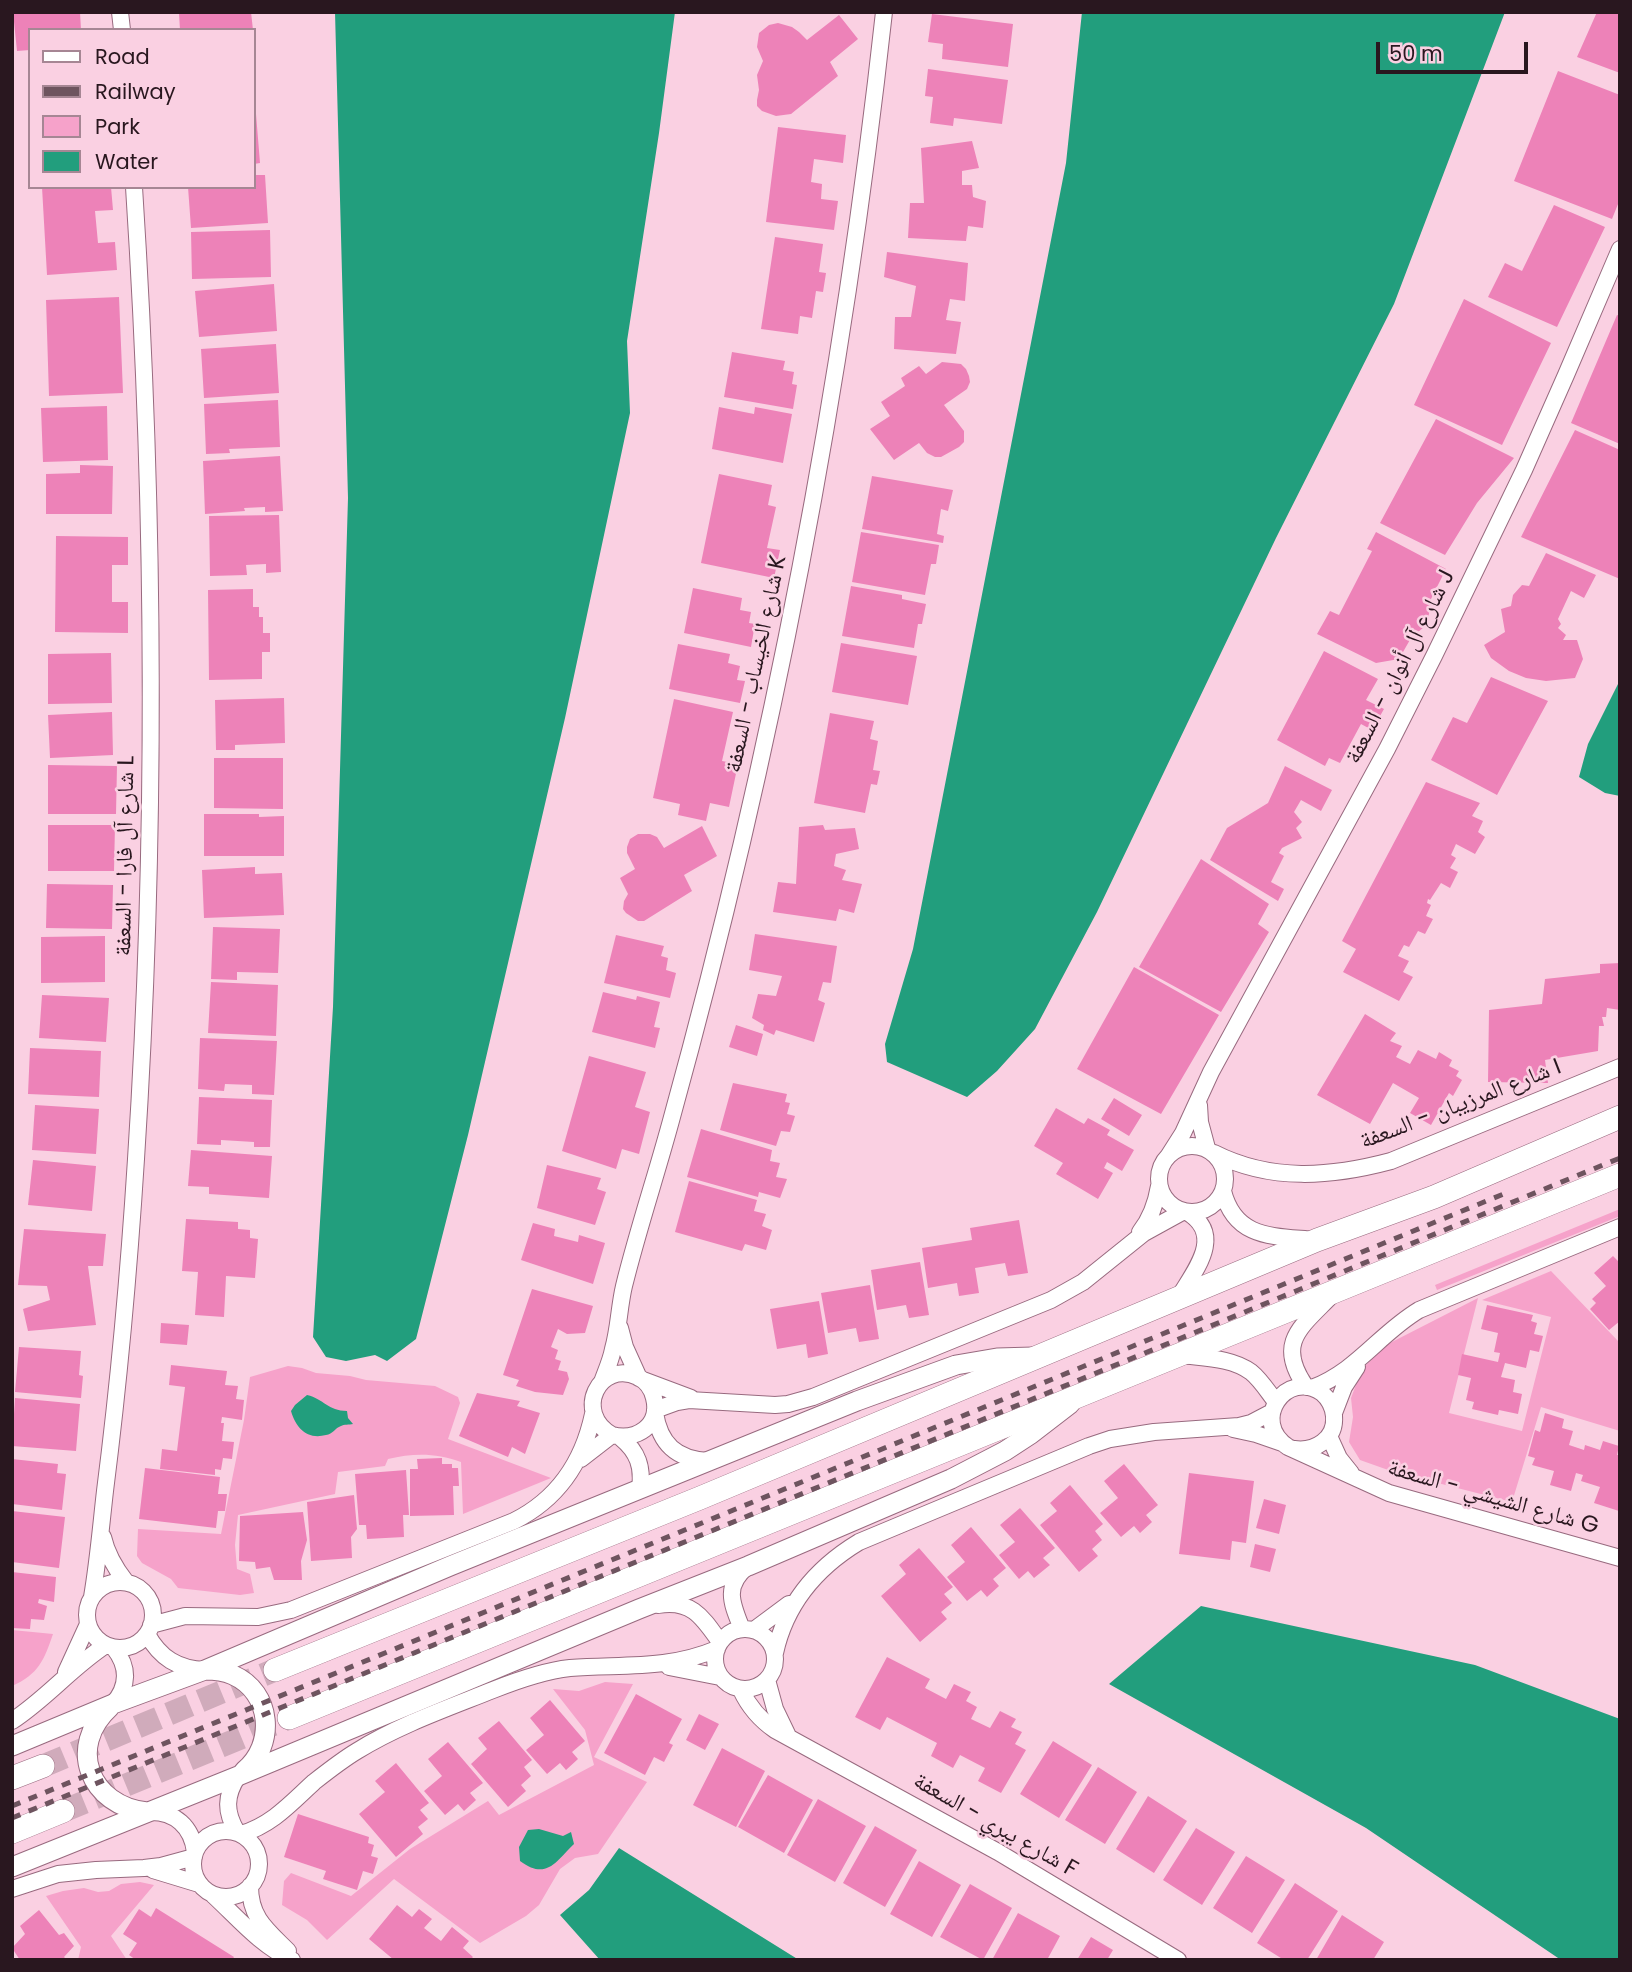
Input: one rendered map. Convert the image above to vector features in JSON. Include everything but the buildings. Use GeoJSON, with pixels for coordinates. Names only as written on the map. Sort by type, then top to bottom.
{"type":"FeatureCollection","features":[{"type":"Feature","properties":{"kind":"main road"},"geometry":{"type":"LineString","coordinates":[[275,1670],[687,1503],[1317,1240],[1421,1202],[1620,1116]]}},
{"type":"Feature","properties":{"kind":"main road"},"geometry":{"type":"LineString","coordinates":[[289,1718],[1620,1175]]}},
{"type":"Feature","properties":{"kind":"main road"},"geometry":{"type":"LineString","coordinates":[[12,1778],[43,1766]]}},
{"type":"Feature","properties":{"kind":"main road"},"geometry":{"type":"LineString","coordinates":[[12,1832],[63,1811]]}},
{"type":"Feature","properties":{"kind":"street","name":"شارع الخيساب - السعفة K"},"geometry":{"type":"LineString","coordinates":[[602,1382],[613,1349],[625,1283],[728,905],[791,619],[841,345],[884,12]]}},
{"type":"Feature","properties":{"kind":"street","name":"شارع آل فارا - السعفة L"},"geometry":{"type":"LineString","coordinates":[[92,1597],[120,1359],[132,1214],[142,1056],[151,818],[147,422],[134,189]]}},
{"type":"Feature","properties":{"kind":"street","name":"شارع آل أنوان - السعفة J"},"geometry":{"type":"LineString","coordinates":[[1169,1155],[1440,645],[1529,458],[1620,248]]}},
{"type":"Feature","properties":{"kind":"street","name":"شارع المرزيبان - السعفة I"},"geometry":{"type":"LineString","coordinates":[[1224,1189],[1243,1177],[1274,1173],[1324,1174],[1391,1161],[1620,1067]]}},
{"type":"Feature","properties":{"kind":"street"},"geometry":{"type":"LineString","coordinates":[[1200,1095],[1200,1122],[1210,1151],[1224,1169],[1224,1189],[1231,1212],[1238,1221],[1269,1236],[1317,1240]]}},
{"type":"Feature","properties":{"kind":"street"},"geometry":{"type":"LineString","coordinates":[[1132,1242],[1156,1202],[1162,1164],[1169,1155],[1187,1145],[1197,1145],[1210,1151]]}},
{"type":"Feature","properties":{"kind":"street","name":"شارع المرزيبان - السعفة I"},"geometry":{"type":"LineString","coordinates":[[1210,1151],[1249,1168],[1274,1173]]}},
{"type":"Feature","properties":{"kind":"street"},"geometry":{"type":"LineString","coordinates":[[1159,1186],[1168,1202],[1196,1217],[1206,1236],[1202,1257],[1179,1297]]}},
{"type":"Feature","properties":{"kind":"street"},"geometry":{"type":"LineString","coordinates":[[12,1721],[39,1701],[83,1661],[110,1647],[133,1646],[149,1630],[174,1618],[266,1616],[291,1610],[528,1514],[553,1493],[575,1464],[592,1448],[616,1437],[630,1437],[646,1429],[655,1411],[677,1402],[700,1400],[775,1405],[813,1397],[1051,1300],[1083,1282],[1157,1225],[1185,1211],[1205,1210],[1219,1199],[1224,1189]]}},
{"type":"Feature","properties":{"kind":"street"},"geometry":{"type":"LineString","coordinates":[[12,1889],[40,1879],[77,1871],[169,1864],[194,1854],[200,1843],[217,1832],[227,1830],[239,1833],[260,1828],[315,1782],[356,1751],[379,1738],[531,1676],[568,1668],[653,1665],[685,1660],[718,1646],[733,1631],[748,1630],[779,1613],[833,1559],[859,1542],[1089,1446],[1143,1433],[1227,1428],[1251,1423],[1274,1407],[1289,1390],[1336,1378],[1391,1329],[1419,1310],[1620,1227]]}},
{"type":"Feature","properties":{"kind":"street"},"geometry":{"type":"LineString","coordinates":[[1334,1413],[1328,1399],[1309,1387],[1294,1368],[1292,1359],[1294,1339],[1305,1323],[1336,1291]]}},
{"type":"Feature","properties":{"kind":"street","name":"شارع الخيساب - السعفة K"},"geometry":{"type":"LineString","coordinates":[[619,1314],[625,1347],[641,1379]]}},
{"type":"Feature","properties":{"kind":"street"},"geometry":{"type":"LineString","coordinates":[[1180,1355],[1243,1367],[1260,1381],[1274,1407],[1271,1420],[1273,1429],[1289,1446],[1302,1450],[1317,1447],[1329,1436],[1344,1387],[1367,1353]]}},
{"type":"Feature","properties":{"kind":"street"},"geometry":{"type":"LineString","coordinates":[[12,1746],[205,1670],[803,1421],[937,1370],[976,1360],[1038,1357]]}},
{"type":"Feature","properties":{"kind":"street"},"geometry":{"type":"LineString","coordinates":[[575,1464],[586,1440],[593,1413],[593,1396],[602,1382],[611,1377],[630,1374],[671,1392],[700,1400]]}},
{"type":"Feature","properties":{"kind":"street"},"geometry":{"type":"LineString","coordinates":[[641,1379],[653,1394],[661,1434],[676,1452],[686,1457],[708,1461]]}},
{"type":"Feature","properties":{"kind":"street"},"geometry":{"type":"LineString","coordinates":[[12,1867],[748,1566],[978,1466],[1031,1434],[1079,1396]]}},
{"type":"Feature","properties":{"kind":"street"},"geometry":{"type":"LineString","coordinates":[[593,1413],[603,1431],[630,1445],[641,1465],[640,1489]]}},
{"type":"Feature","properties":{"kind":"street","name":"شارع الشيشي - السعفة G"},"geometry":{"type":"LineString","coordinates":[[1227,1428],[1289,1446],[1389,1493],[1620,1558]]}},
{"type":"Feature","properties":{"kind":"street","name":"شارع الشيشي - السعفة G"},"geometry":{"type":"LineString","coordinates":[[1329,1436],[1339,1458],[1354,1477]]}},
{"type":"Feature","properties":{"kind":"street","name":"شارع آل فارا - السعفة L"},"geometry":{"type":"LineString","coordinates":[[101,1525],[108,1556],[126,1583]]}},
{"type":"Feature","properties":{"kind":"street"},"geometry":{"type":"LineString","coordinates":[[748,1566],[736,1577],[731,1592],[733,1607],[748,1630],[767,1639],[775,1653]]}},
{"type":"Feature","properties":{"kind":"street"},"geometry":{"type":"LineString","coordinates":[[199,1884],[194,1871],[194,1842],[190,1832],[176,1818],[157,1811],[132,1810],[118,1805],[96,1784],[90,1770],[89,1741],[93,1727],[120,1696],[126,1676],[121,1656],[98,1640],[88,1624],[87,1614],[92,1597],[107,1585],[126,1583],[142,1591],[148,1598],[153,1616],[149,1630],[153,1645],[170,1661],[181,1666],[234,1675],[257,1696],[264,1709],[265,1740],[250,1767],[238,1776],[231,1786],[228,1810],[230,1822],[239,1833],[250,1840],[259,1858]]}},
{"type":"Feature","properties":{"kind":"street"},"geometry":{"type":"LineString","coordinates":[[653,1665],[720,1677],[741,1690],[759,1686],[773,1672],[784,1621],[801,1592]]}},
{"type":"Feature","properties":{"kind":"street"},"geometry":{"type":"LineString","coordinates":[[148,1598],[197,1616]]}},
{"type":"Feature","properties":{"kind":"street"},"geometry":{"type":"LineString","coordinates":[[639,1609],[664,1604],[683,1605],[700,1616],[718,1646],[715,1664],[720,1677]]}},
{"type":"Feature","properties":{"kind":"street"},"geometry":{"type":"LineString","coordinates":[[62,1680],[88,1624]]}},
{"type":"Feature","properties":{"kind":"street"},"geometry":{"type":"LineString","coordinates":[[767,1680],[775,1709],[788,1735]]}},
{"type":"Feature","properties":{"kind":"street","name":"شارع يبري - السعفة F"},"geometry":{"type":"LineString","coordinates":[[741,1690],[754,1713],[764,1723],[998,1852],[1178,1960]]}},
{"type":"Feature","properties":{"kind":"street"},"geometry":{"type":"LineString","coordinates":[[213,1895],[239,1895],[250,1886],[257,1876],[259,1858],[269,1833],[284,1810]]}},
{"type":"Feature","properties":{"kind":"street"},"geometry":{"type":"LineString","coordinates":[[144,1868],[199,1884],[252,1934],[294,1960]]}},
{"type":"Feature","properties":{"kind":"street"},"geometry":{"type":"LineString","coordinates":[[250,1886],[257,1917],[294,1960]]}},
{"type":"Feature","properties":{"kind":"green space"},"geometry":{"type":"Polygon","coordinates":[[[1620,1209],[1620,1216],[1437,1290],[1435,1285],[1620,1209]]]}},
{"type":"Feature","properties":{"kind":"green space"},"geometry":{"type":"Polygon","coordinates":[[[1551,1271],[1620,1341],[1620,1431],[1541,1407],[1512,1502],[1391,1471],[1360,1460],[1349,1442],[1353,1417],[1351,1398],[1362,1369],[1388,1344],[1478,1298],[1449,1413],[1522,1431],[1551,1317],[1482,1300],[1551,1271]]]}},
{"type":"Feature","properties":{"kind":"green space"},"geometry":{"type":"Polygon","coordinates":[[[288,1366],[366,1380],[435,1386],[458,1397],[460,1403],[448,1439],[551,1478],[463,1514],[461,1462],[425,1455],[407,1456],[388,1459],[385,1466],[338,1472],[335,1494],[238,1515],[235,1545],[237,1569],[250,1574],[254,1593],[240,1595],[178,1588],[171,1579],[142,1563],[137,1556],[138,1529],[221,1534],[250,1377],[288,1366]]]}},
{"type":"Feature","properties":{"kind":"green space"},"geometry":{"type":"Polygon","coordinates":[[[12,1630],[53,1634],[39,1665],[29,1676],[12,1686],[12,1630]]]}},
{"type":"Feature","properties":{"kind":"green space"},"geometry":{"type":"Polygon","coordinates":[[[605,1682],[633,1684],[594,1757],[647,1782],[598,1854],[575,1858],[560,1869],[539,1905],[526,1916],[480,1943],[394,1879],[327,1940],[307,1920],[282,1905],[284,1881],[291,1873],[351,1896],[410,1849],[488,1801],[499,1815],[594,1765],[585,1730],[553,1689],[579,1691],[605,1682]]]}},
{"type":"Feature","properties":{"kind":"green space"},"geometry":{"type":"Polygon","coordinates":[[[140,1882],[154,1885],[111,1936],[127,1960],[78,1960],[81,1947],[46,1896],[84,1888],[98,1892],[109,1891],[121,1884],[140,1882]]]}},
{"type":"Feature","properties":{"kind":"water"},"geometry":{"type":"Polygon","coordinates":[[[335,12],[675,12],[627,341],[630,413],[565,718],[468,1135],[416,1339],[387,1361],[375,1355],[346,1361],[326,1357],[313,1337],[333,1007],[348,498],[335,12]]]}},
{"type":"Feature","properties":{"kind":"water"},"geometry":{"type":"Polygon","coordinates":[[[1082,12],[1505,12],[1394,304],[1276,538],[1097,912],[1035,1029],[997,1071],[967,1097],[887,1062],[885,1044],[913,949],[1066,163],[1082,12]]]}},
{"type":"Feature","properties":{"kind":"water"},"geometry":{"type":"Polygon","coordinates":[[[1620,680],[1620,796],[1605,793],[1579,777],[1588,744],[1620,680]]]}},
{"type":"Feature","properties":{"kind":"water"},"geometry":{"type":"Polygon","coordinates":[[[307,1395],[335,1409],[347,1411],[353,1424],[342,1425],[319,1436],[303,1431],[291,1411],[307,1395]]]}},
{"type":"Feature","properties":{"kind":"water"},"geometry":{"type":"Polygon","coordinates":[[[1201,1606],[1475,1665],[1620,1719],[1620,1960],[1561,1960],[1366,1828],[1109,1684],[1201,1606]]]}},
{"type":"Feature","properties":{"kind":"water"},"geometry":{"type":"Polygon","coordinates":[[[539,1829],[563,1836],[571,1832],[574,1844],[556,1862],[544,1869],[529,1867],[520,1861],[519,1847],[528,1830],[539,1829]]]}},
{"type":"Feature","properties":{"kind":"water"},"geometry":{"type":"Polygon","coordinates":[[[619,1848],[799,1960],[600,1960],[560,1915],[589,1890],[619,1848]]]}},
{"type":"Feature","properties":{"kind":"tunnel"},"geometry":{"type":"LineString","coordinates":[[43,1766],[275,1670]]}},
{"type":"Feature","properties":{"kind":"tunnel"},"geometry":{"type":"LineString","coordinates":[[63,1811],[289,1718]]}},
{"type":"Feature","properties":{"kind":"railway"},"geometry":{"type":"LineString","coordinates":[[12,1818],[1620,1158]]}},
{"type":"Feature","properties":{"kind":"railway"},"geometry":{"type":"LineString","coordinates":[[12,1806],[1506,1193]]}}]}
